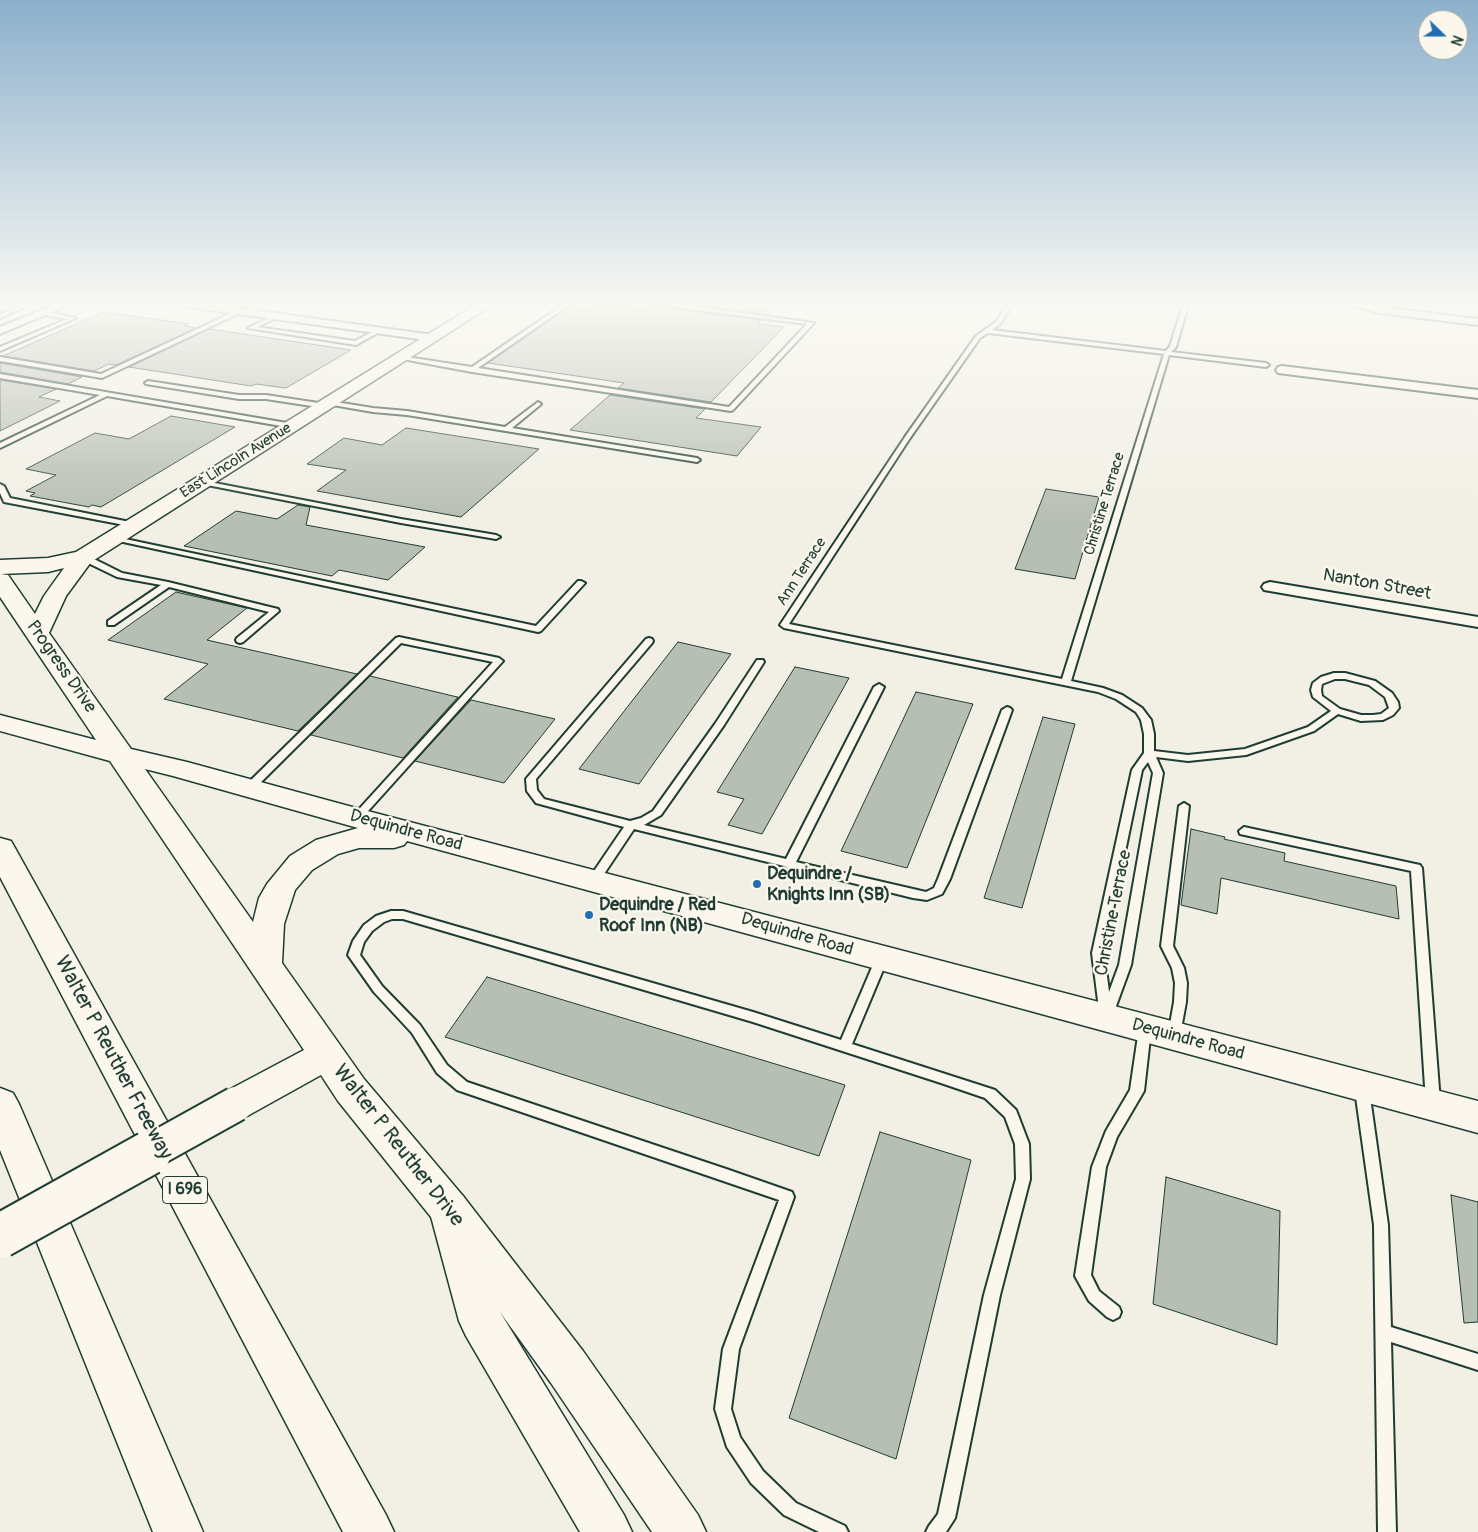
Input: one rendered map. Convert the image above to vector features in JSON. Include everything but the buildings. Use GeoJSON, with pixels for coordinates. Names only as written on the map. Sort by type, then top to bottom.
{"type":"FeatureCollection","features":[{"type":"Feature","properties":{"kind":"main road","name":"East Lincoln Avenue"},"geometry":{"type":"LineString","coordinates":[[0,567],[48,565],[83,557],[376,373]]}},
{"type":"Feature","properties":{"kind":"main road","name":"East Lincoln Avenue"},"geometry":{"type":"LineString","coordinates":[[37,633],[55,596],[83,557]]}},
{"type":"Feature","properties":{"kind":"main road","name":"Progress Drive"},"geometry":{"type":"LineString","coordinates":[[0,580],[86,702],[120,755]]}},
{"type":"Feature","properties":{"kind":"main road","name":"Dequindre Road"},"geometry":{"type":"LineString","coordinates":[[0,723],[1478,1117]]}},
{"type":"Feature","properties":{"kind":"main road","name":"Walter P Reuther Drive"},"geometry":{"type":"LineString","coordinates":[[120,755],[351,1090],[449,1209],[567,1367],[681,1532]]}},
{"type":"Feature","properties":{"kind":"main road"},"geometry":{"type":"LineString","coordinates":[[265,965],[268,924],[275,898],[282,884],[307,858],[327,847],[359,838],[435,839]]}},
{"type":"Feature","properties":{"kind":"main road","name":"Walter P Reuther Freeway"},"geometry":{"type":"LineString","coordinates":[[0,848],[369,1532]]}},
{"type":"Feature","properties":{"kind":"main road"},"geometry":{"type":"LineString","coordinates":[[0,1236],[326,1055]]}},
{"type":"Feature","properties":{"kind":"main road"},"geometry":{"type":"LineString","coordinates":[[0,1104],[178,1532]]}},
{"type":"Feature","properties":{"kind":"main road"},"geometry":{"type":"LineString","coordinates":[[449,1209],[481,1321],[607,1532]]}},
{"type":"Feature","properties":{"kind":"street"},"geometry":{"type":"LineString","coordinates":[[1311,373],[1478,394]]}},
{"type":"Feature","properties":{"kind":"street","name":"Nanton Street"},"geometry":{"type":"LineString","coordinates":[[1270,587],[1478,622]]}},
{"type":"Feature","properties":{"kind":"lane"},"geometry":{"type":"LineString","coordinates":[[87,373],[102,376],[108,373]]}},
{"type":"Feature","properties":{"kind":"lane"},"geometry":{"type":"LineString","coordinates":[[495,373],[730,409],[763,373]]}},
{"type":"Feature","properties":{"kind":"lane","name":"Ann Terrace"},"geometry":{"type":"LineString","coordinates":[[952,373],[907,438],[784,625],[1066,682]]}},
{"type":"Feature","properties":{"kind":"lane","name":"Christine Terrace"},"geometry":{"type":"LineString","coordinates":[[1106,1017],[1125,965],[1158,773],[1149,753],[1149,734],[1146,720],[1132,704],[1100,690],[1066,682],[1162,373]]}},
{"type":"Feature","properties":{"kind":"lane"},"geometry":{"type":"LineString","coordinates":[[0,376],[294,426]]}},
{"type":"Feature","properties":{"kind":"lane"},"geometry":{"type":"LineString","coordinates":[[148,383],[239,397],[266,397],[407,413],[697,460]]}},
{"type":"Feature","properties":{"kind":"lane"},"geometry":{"type":"LineString","coordinates":[[0,446],[106,394]]}},
{"type":"Feature","properties":{"kind":"lane"},"geometry":{"type":"LineString","coordinates":[[507,429],[538,404]]}},
{"type":"Feature","properties":{"kind":"lane"},"geometry":{"type":"LineString","coordinates":[[202,482],[401,521],[496,536]]}},
{"type":"Feature","properties":{"kind":"lane"},"geometry":{"type":"LineString","coordinates":[[0,486],[6,500],[135,525]]}},
{"type":"Feature","properties":{"kind":"lane"},"geometry":{"type":"LineString","coordinates":[[114,538],[538,629],[580,584]]}},
{"type":"Feature","properties":{"kind":"lane"},"geometry":{"type":"LineString","coordinates":[[83,557],[120,575],[168,584],[274,610],[240,640]]}},
{"type":"Feature","properties":{"kind":"lane"},"geometry":{"type":"LineString","coordinates":[[111,623],[168,584]]}},
{"type":"Feature","properties":{"kind":"lane"},"geometry":{"type":"LineString","coordinates":[[249,788],[399,640],[499,661],[356,818]]}},
{"type":"Feature","properties":{"kind":"lane"},"geometry":{"type":"LineString","coordinates":[[649,641],[531,779],[532,791],[540,800],[630,825],[913,894],[927,896],[938,892],[1007,710]]}},
{"type":"Feature","properties":{"kind":"lane"},"geometry":{"type":"LineString","coordinates":[[594,880],[630,825],[644,821],[657,813],[719,725],[760,662]]}},
{"type":"Feature","properties":{"kind":"lane"},"geometry":{"type":"LineString","coordinates":[[1334,676],[1346,676],[1372,682],[1383,689],[1393,702],[1394,708],[1390,713],[1372,718],[1355,717],[1337,711],[1318,697],[1316,690],[1318,684],[1324,679],[1334,676]]}},
{"type":"Feature","properties":{"kind":"lane"},"geometry":{"type":"LineString","coordinates":[[789,865],[879,687]]}},
{"type":"Feature","properties":{"kind":"lane"},"geometry":{"type":"LineString","coordinates":[[1149,753],[1188,758],[1246,752],[1311,729],[1337,711]]}},
{"type":"Feature","properties":{"kind":"lane","name":"Christine Terrace"},"geometry":{"type":"LineString","coordinates":[[1106,1017],[1098,953],[1137,770],[1149,753]]}},
{"type":"Feature","properties":{"kind":"lane"},"geometry":{"type":"LineString","coordinates":[[1112,1312],[1094,1296],[1083,1276],[1100,1167],[1111,1135],[1137,1091],[1160,1032],[1180,1002],[1181,983],[1178,968],[1167,946],[1184,806]]}},
{"type":"Feature","properties":{"kind":"lane"},"geometry":{"type":"LineString","coordinates":[[1244,831],[1416,868],[1434,1106]]}},
{"type":"Feature","properties":{"kind":"lane"},"geometry":{"type":"LineString","coordinates":[[839,1532],[790,1509],[757,1477],[733,1441],[723,1409],[731,1349],[787,1197],[462,1086],[442,1069],[416,1029],[378,989],[354,955],[359,941],[368,928],[380,919],[391,915],[403,915],[845,1046],[990,1094],[1011,1114],[1022,1144],[1023,1179],[992,1295],[946,1518],[935,1532]]}},
{"type":"Feature","properties":{"kind":"lane"},"geometry":{"type":"LineString","coordinates":[[845,1046],[882,958]]}},
{"type":"Feature","properties":{"kind":"lane"},"geometry":{"type":"LineString","coordinates":[[1361,1086],[1381,1225],[1388,1532]]}},
{"type":"Feature","properties":{"kind":"lane"},"geometry":{"type":"LineString","coordinates":[[1383,1332],[1478,1362]]}},
{"type":"Feature","properties":{"kind":"place","name":"Dequindre / Knights Inn (SB)"},"geometry":{"type":"Point","coordinates":[757,884]}},
{"type":"Feature","properties":{"kind":"place","name":"Dequindre / Red Roof Inn (NB)"},"geometry":{"type":"Point","coordinates":[589,915]}}]}
